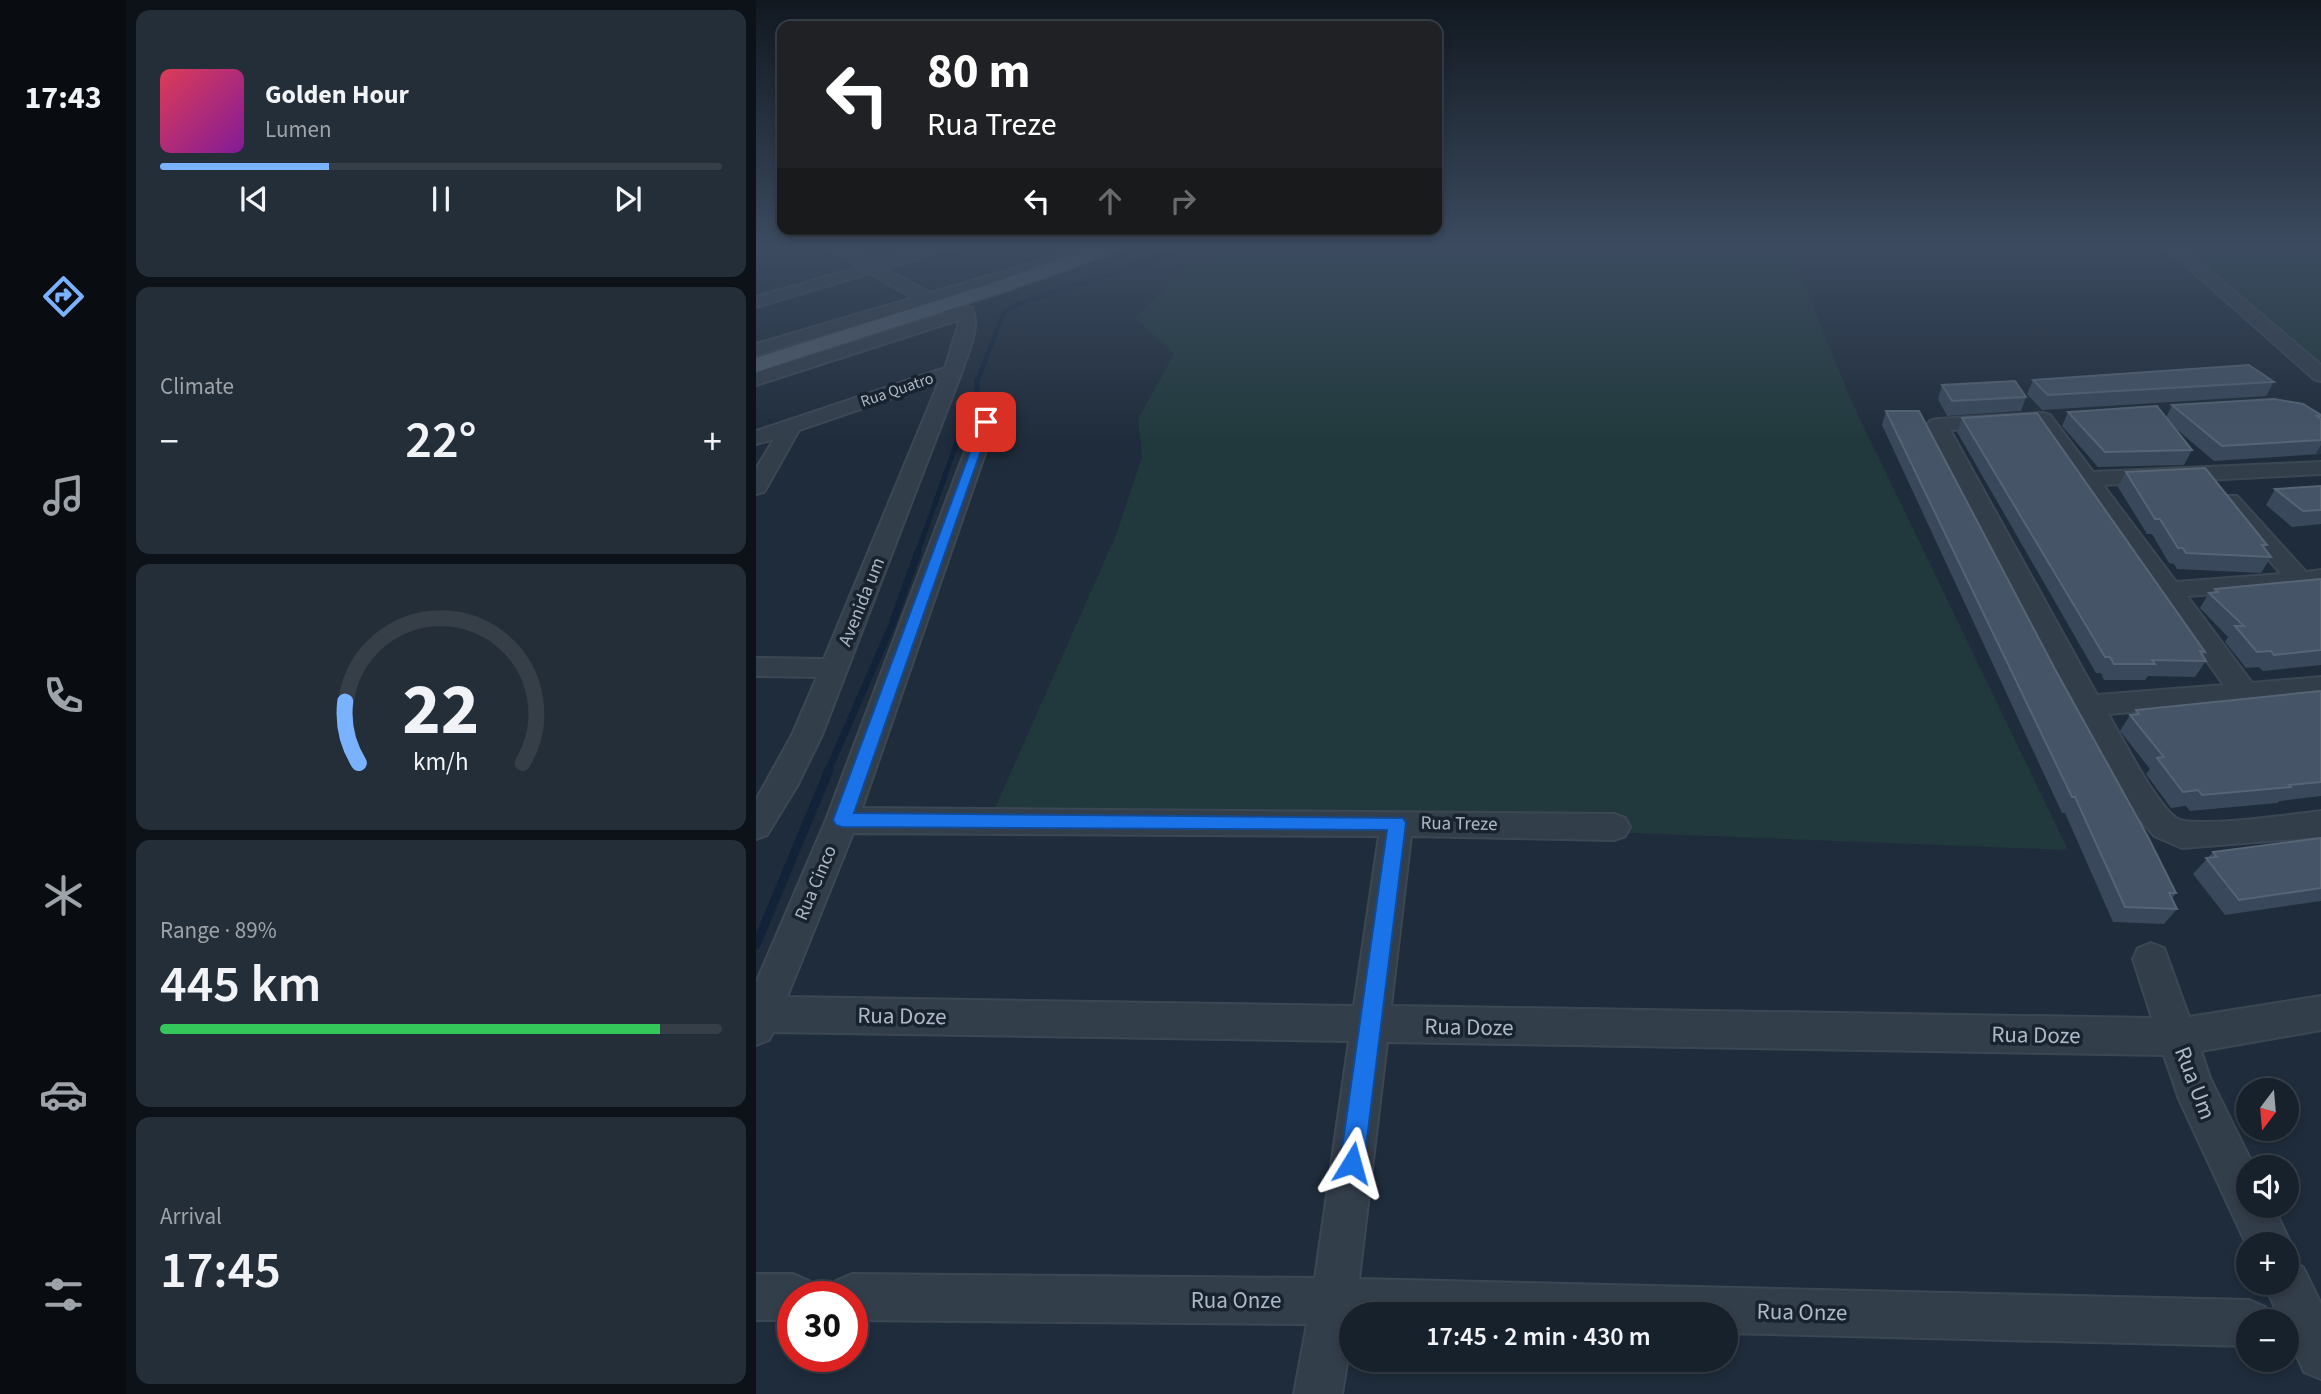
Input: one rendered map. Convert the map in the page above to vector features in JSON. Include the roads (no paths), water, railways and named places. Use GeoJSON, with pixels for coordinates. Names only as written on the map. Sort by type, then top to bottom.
{"type":"FeatureCollection","features":[{"type":"Feature","properties":{"kind":"main road"},"geometry":{"type":"LineString","coordinates":[[756,365],[912,310]]}},
{"type":"Feature","properties":{"kind":"street"},"geometry":{"type":"LineString","coordinates":[[756,351],[906,310]]}},
{"type":"Feature","properties":{"kind":"street"},"geometry":{"type":"LineString","coordinates":[[960,310],[966,312]]}},
{"type":"Feature","properties":{"kind":"street"},"geometry":{"type":"LineString","coordinates":[[756,379],[970,310]]}},
{"type":"Feature","properties":{"kind":"street"},"geometry":{"type":"LineString","coordinates":[[2246,310],[2321,375]]}},
{"type":"Feature","properties":{"kind":"street","name":"Rua Quatro"},"geometry":{"type":"LineString","coordinates":[[756,438],[953,370],[967,326],[966,312]]}},
{"type":"Feature","properties":{"kind":"street","name":"Avenida um"},"geometry":{"type":"LineString","coordinates":[[757,824],[791,767],[835,668],[953,370]]}},
{"type":"Feature","properties":{"kind":"street"},"geometry":{"type":"LineString","coordinates":[[2071,418],[1937,425],[2089,706],[2149,808],[2165,827],[2182,835],[2321,824]]}},
{"type":"Feature","properties":{"kind":"street"},"geometry":{"type":"LineString","coordinates":[[2043,419],[2245,694]]}},
{"type":"Feature","properties":{"kind":"street","name":"Rua Cinco"},"geometry":{"type":"LineString","coordinates":[[759,1020],[842,820],[986,422]]}},
{"type":"Feature","properties":{"kind":"street"},"geometry":{"type":"LineString","coordinates":[[756,487],[792,425]]}},
{"type":"Feature","properties":{"kind":"street"},"geometry":{"type":"LineString","coordinates":[[2089,479],[2321,468]]}},
{"type":"Feature","properties":{"kind":"street"},"geometry":{"type":"LineString","coordinates":[[2205,474],[2310,579]]}},
{"type":"Feature","properties":{"kind":"street"},"geometry":{"type":"LineString","coordinates":[[2169,590],[2310,579]]}},
{"type":"Feature","properties":{"kind":"street"},"geometry":{"type":"LineString","coordinates":[[756,667],[835,668]]}},
{"type":"Feature","properties":{"kind":"street"},"geometry":{"type":"LineString","coordinates":[[2089,706],[2321,687]]}},
{"type":"Feature","properties":{"kind":"street","name":"Rua Treze"},"geometry":{"type":"LineString","coordinates":[[842,820],[1614,827]]}},
{"type":"Feature","properties":{"kind":"street"},"geometry":{"type":"LineString","coordinates":[[1318,1394],[1334,1301],[1397,823]]}},
{"type":"Feature","properties":{"kind":"street","name":"Rua Um"},"geometry":{"type":"LineString","coordinates":[[2151,959],[2193,1085],[2236,1177]]}},
{"type":"Feature","properties":{"kind":"street","name":"Rua Doze"},"geometry":{"type":"LineString","coordinates":[[759,1020],[2177,1037],[2321,1013]]}},
{"type":"Feature","properties":{"kind":"street"},"geometry":{"type":"LineString","coordinates":[[2291,1295],[2305,1334]]}},
{"type":"Feature","properties":{"kind":"street"},"geometry":{"type":"LineString","coordinates":[[756,1297],[777,1297]]}},
{"type":"Feature","properties":{"kind":"street","name":"Rua Onze"},"geometry":{"type":"LineString","coordinates":[[868,1297],[1334,1301],[2236,1323]]}},
{"type":"Feature","properties":{"kind":"waterway"},"geometry":{"type":"LineString","coordinates":[[977,382],[1004,312],[1007,310]]}},
{"type":"Feature","properties":{"kind":"waterway"},"geometry":{"type":"LineString","coordinates":[[917,554],[957,442],[977,398],[977,382]]}},
{"type":"Feature","properties":{"kind":"waterway"},"geometry":{"type":"LineString","coordinates":[[828,771],[891,627],[918,552]]}},
{"type":"Feature","properties":{"kind":"waterway"},"geometry":{"type":"LineString","coordinates":[[756,945],[829,770]]}}]}
